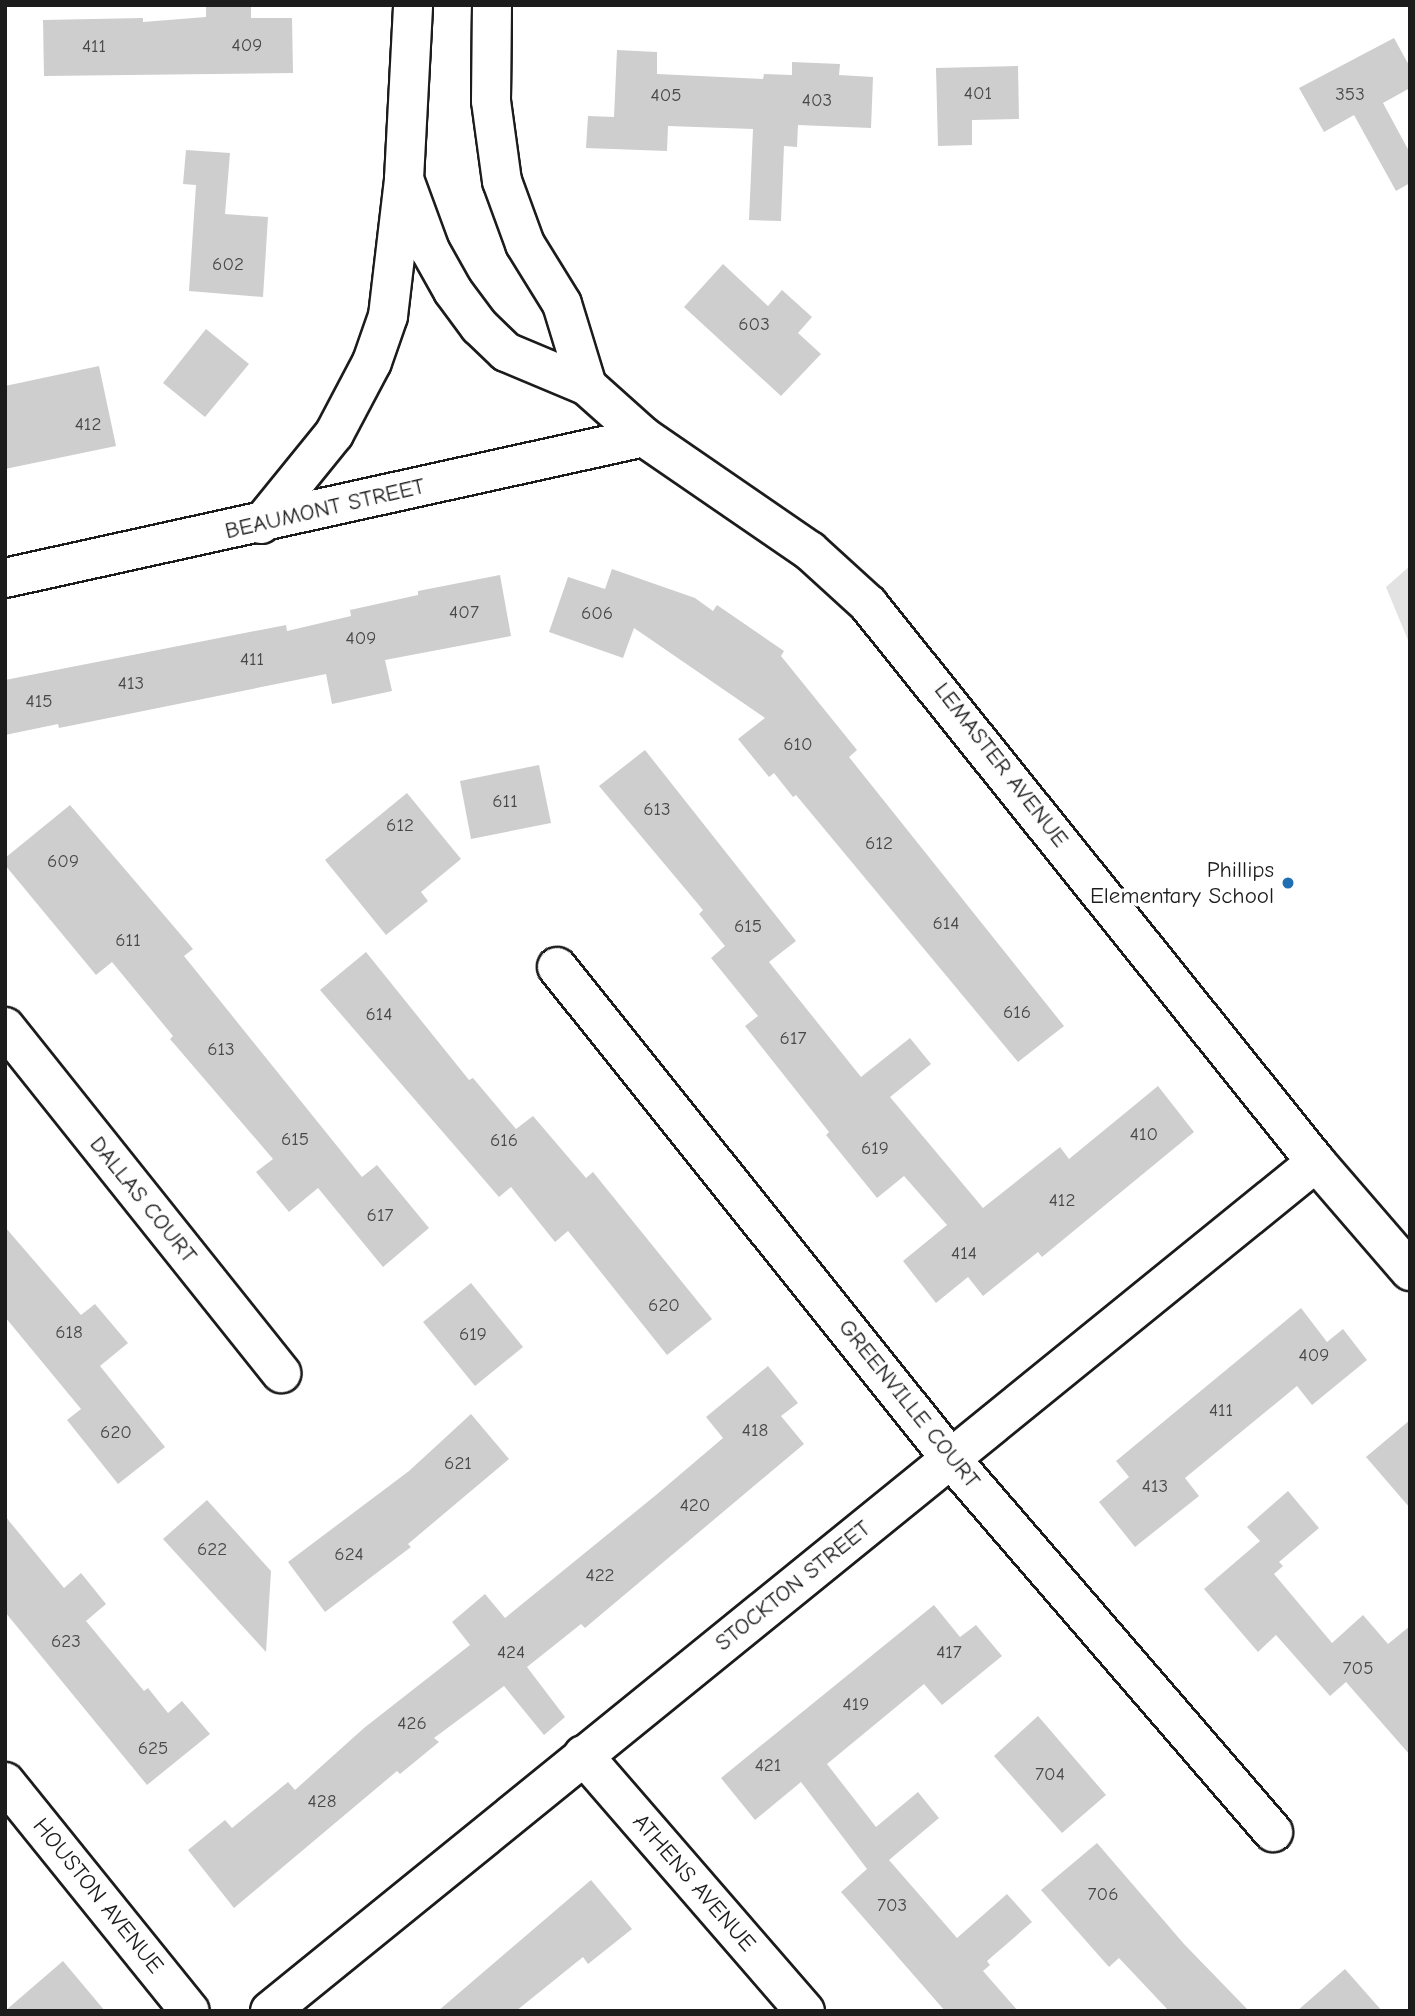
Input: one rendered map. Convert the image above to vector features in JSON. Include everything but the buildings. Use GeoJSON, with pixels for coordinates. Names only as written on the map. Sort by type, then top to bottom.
{"type":"FeatureCollection","features":[{"type":"Feature","properties":{"kind":"street","name":"LEMASTER AVENUE"},"geometry":{"type":"LineString","coordinates":[[261,524],[334,434],[372,362],[395,285],[404,179],[413,5]]}},
{"type":"Feature","properties":{"kind":"street"},"geometry":{"type":"LineString","coordinates":[[492,5],[491,101],[502,181],[525,244],[562,304],[587,386]]}},
{"type":"Feature","properties":{"kind":"street","name":"LEMASTER AVENUE"},"geometry":{"type":"LineString","coordinates":[[404,179],[430,250],[479,327],[506,352],[587,386],[644,437],[782,530],[868,604],[1317,1162],[1410,1271]]}},
{"type":"Feature","properties":{"kind":"street","name":"BEAUMONT STREET"},"geometry":{"type":"LineString","coordinates":[[5,578],[261,524],[644,437]]}},
{"type":"Feature","properties":{"kind":"street","name":"GREENVILLE COURT"},"geometry":{"type":"LineString","coordinates":[[557,967],[951,1459],[1273,1832]]}},
{"type":"Feature","properties":{"kind":"street","name":"DALLAS COURT"},"geometry":{"type":"LineString","coordinates":[[5,1027],[281,1373]]}},
{"type":"Feature","properties":{"kind":"street","name":"STOCKTON STREET"},"geometry":{"type":"LineString","coordinates":[[271,2011],[583,1755],[1317,1162]]}},
{"type":"Feature","properties":{"kind":"street","name":"ATHENS AVENUE"},"geometry":{"type":"LineString","coordinates":[[583,1755],[805,2011]]}},
{"type":"Feature","properties":{"kind":"street","name":"HOUSTON AVENUE"},"geometry":{"type":"LineString","coordinates":[[5,1782],[190,2011]]}},
{"type":"Feature","properties":{"kind":"shaded area"},"geometry":{"type":"Polygon","coordinates":[[[1410,566],[1410,645],[1386,587],[1410,566]]]}},
{"type":"Feature","properties":{"kind":"place","name":"Phillips Elementary School"},"geometry":{"type":"Point","coordinates":[1288,883]}}]}
